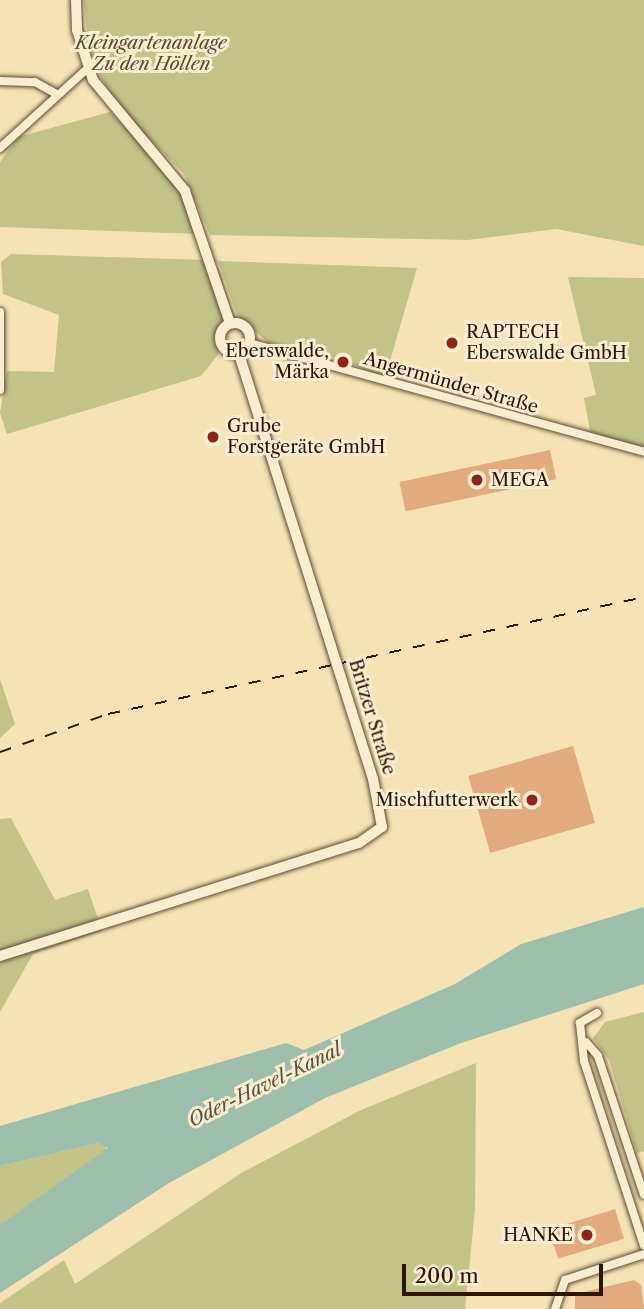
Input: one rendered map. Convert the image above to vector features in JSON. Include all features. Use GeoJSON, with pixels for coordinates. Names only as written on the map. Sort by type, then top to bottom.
{"type":"FeatureCollection","features":[{"type":"Feature","properties":{"kind":"main road","name":"Britzer Straße"},"geometry":{"type":"LineString","coordinates":[[0,956],[359,843],[382,827],[373,779],[239,353],[220,343],[230,323],[185,191],[113,110],[88,68],[76,0]]}},
{"type":"Feature","properties":{"kind":"main road","name":"Britzer Straße"},"geometry":{"type":"LineString","coordinates":[[230,323],[247,329],[250,342]]}},
{"type":"Feature","properties":{"kind":"main road"},"geometry":{"type":"LineString","coordinates":[[239,353],[250,342]]}},
{"type":"Feature","properties":{"kind":"street"},"geometry":{"type":"LineString","coordinates":[[0,148],[55,93],[88,68]]}},
{"type":"Feature","properties":{"kind":"street"},"geometry":{"type":"LineString","coordinates":[[0,80],[34,82],[55,93]]}},
{"type":"Feature","properties":{"kind":"street"},"geometry":{"type":"LineString","coordinates":[[0,312],[0,390]]}},
{"type":"Feature","properties":{"kind":"street","name":"Angermünder Straße"},"geometry":{"type":"LineString","coordinates":[[250,342],[644,452]]}},
{"type":"Feature","properties":{"kind":"street"},"geometry":{"type":"LineString","coordinates":[[597,1013],[580,1023],[586,1042],[598,1056],[644,1195]]}},
{"type":"Feature","properties":{"kind":"street"},"geometry":{"type":"LineString","coordinates":[[586,1042],[584,1061],[644,1246]]}},
{"type":"Feature","properties":{"kind":"street"},"geometry":{"type":"LineString","coordinates":[[584,1061],[598,1056]]}},
{"type":"Feature","properties":{"kind":"street"},"geometry":{"type":"LineString","coordinates":[[555,1309],[565,1280],[644,1254]]}},
{"type":"Feature","properties":{"kind":"green space","name":"Kleingartenanlage Zu den Höllen"},"geometry":{"type":"Polygon","coordinates":[[[84,0],[644,0],[644,246],[556,229],[468,240],[210,235],[184,174],[123,112],[99,74],[88,43],[84,0]]]}},
{"type":"Feature","properties":{"kind":"green space"},"geometry":{"type":"Polygon","coordinates":[[[110,112],[174,178],[199,234],[0,227],[0,162],[18,137],[110,112]]]}},
{"type":"Feature","properties":{"kind":"green space"},"geometry":{"type":"Polygon","coordinates":[[[11,254],[207,260],[223,319],[218,355],[201,376],[7,434],[0,413],[7,371],[54,372],[59,315],[3,294],[1,262],[11,254]]]}},
{"type":"Feature","properties":{"kind":"green space"},"geometry":{"type":"Polygon","coordinates":[[[218,261],[417,268],[385,378],[339,359],[267,342],[237,315],[218,261]]]}},
{"type":"Feature","properties":{"kind":"green space"},"geometry":{"type":"Polygon","coordinates":[[[568,277],[644,278],[644,451],[591,436],[584,398],[596,395],[568,277]]]}},
{"type":"Feature","properties":{"kind":"green space"},"geometry":{"type":"Polygon","coordinates":[[[0,679],[15,724],[0,738],[0,679]]]}},
{"type":"Feature","properties":{"kind":"green space"},"geometry":{"type":"Polygon","coordinates":[[[11,818],[55,900],[88,889],[102,931],[33,954],[0,1012],[0,819],[11,818]]]}},
{"type":"Feature","properties":{"kind":"green space"},"geometry":{"type":"Polygon","coordinates":[[[644,1012],[644,1151],[637,1153],[609,1060],[593,1038],[605,1022],[644,1012]]]}},
{"type":"Feature","properties":{"kind":"green space"},"geometry":{"type":"Polygon","coordinates":[[[476,1063],[475,1210],[465,1309],[0,1309],[0,1303],[64,1260],[75,1284],[243,1172],[361,1110],[476,1063]]]}},
{"type":"Feature","properties":{"kind":"green space"},"geometry":{"type":"Polygon","coordinates":[[[98,1143],[106,1145],[106,1152],[0,1225],[0,1166],[98,1143]]]}},
{"type":"Feature","properties":{"kind":"water","name":"Oder-Havel-Kanal"},"geometry":{"type":"Polygon","coordinates":[[[644,907],[644,984],[461,1043],[325,1098],[169,1183],[0,1293],[0,1225],[108,1148],[98,1143],[0,1166],[0,1126],[286,1043],[304,1050],[455,984],[521,944],[644,907]]]}},
{"type":"Feature","properties":{"kind":"building","name":"MEGA"},"geometry":{"type":"Polygon","coordinates":[[[550,450],[556,479],[406,511],[399,482],[550,450]]]}},
{"type":"Feature","properties":{"kind":"building","name":"Mischfutterwerk"},"geometry":{"type":"Polygon","coordinates":[[[573,746],[595,823],[490,853],[468,776],[573,746]]]}},
{"type":"Feature","properties":{"kind":"building","name":"HANKE"},"geometry":{"type":"Polygon","coordinates":[[[615,1209],[624,1239],[558,1259],[549,1229],[615,1209]]]}},
{"type":"Feature","properties":{"kind":"building"},"geometry":{"type":"Polygon","coordinates":[[[634,1280],[641,1285],[644,1309],[575,1309],[575,1294],[634,1280]]]}},
{"type":"Feature","properties":{"kind":"railway"},"geometry":{"type":"LineString","coordinates":[[0,752],[108,714],[644,597]]}},
{"type":"Feature","properties":{"kind":"place","name":"RAPTECH Eberswalde GmbH"},"geometry":{"type":"Point","coordinates":[452,343]}},
{"type":"Feature","properties":{"kind":"place","name":"Eberswalde, Märka"},"geometry":{"type":"Point","coordinates":[343,362]}},
{"type":"Feature","properties":{"kind":"place","name":"Grube Forstgeräte GmbH"},"geometry":{"type":"Point","coordinates":[213,437]}},
{"type":"Feature","properties":{"kind":"place","name":"MEGA"},"geometry":{"type":"Point","coordinates":[477,480]}},
{"type":"Feature","properties":{"kind":"place","name":"Mischfutterwerk"},"geometry":{"type":"Point","coordinates":[532,800]}},
{"type":"Feature","properties":{"kind":"place","name":"HANKE"},"geometry":{"type":"Point","coordinates":[587,1235]}}]}
